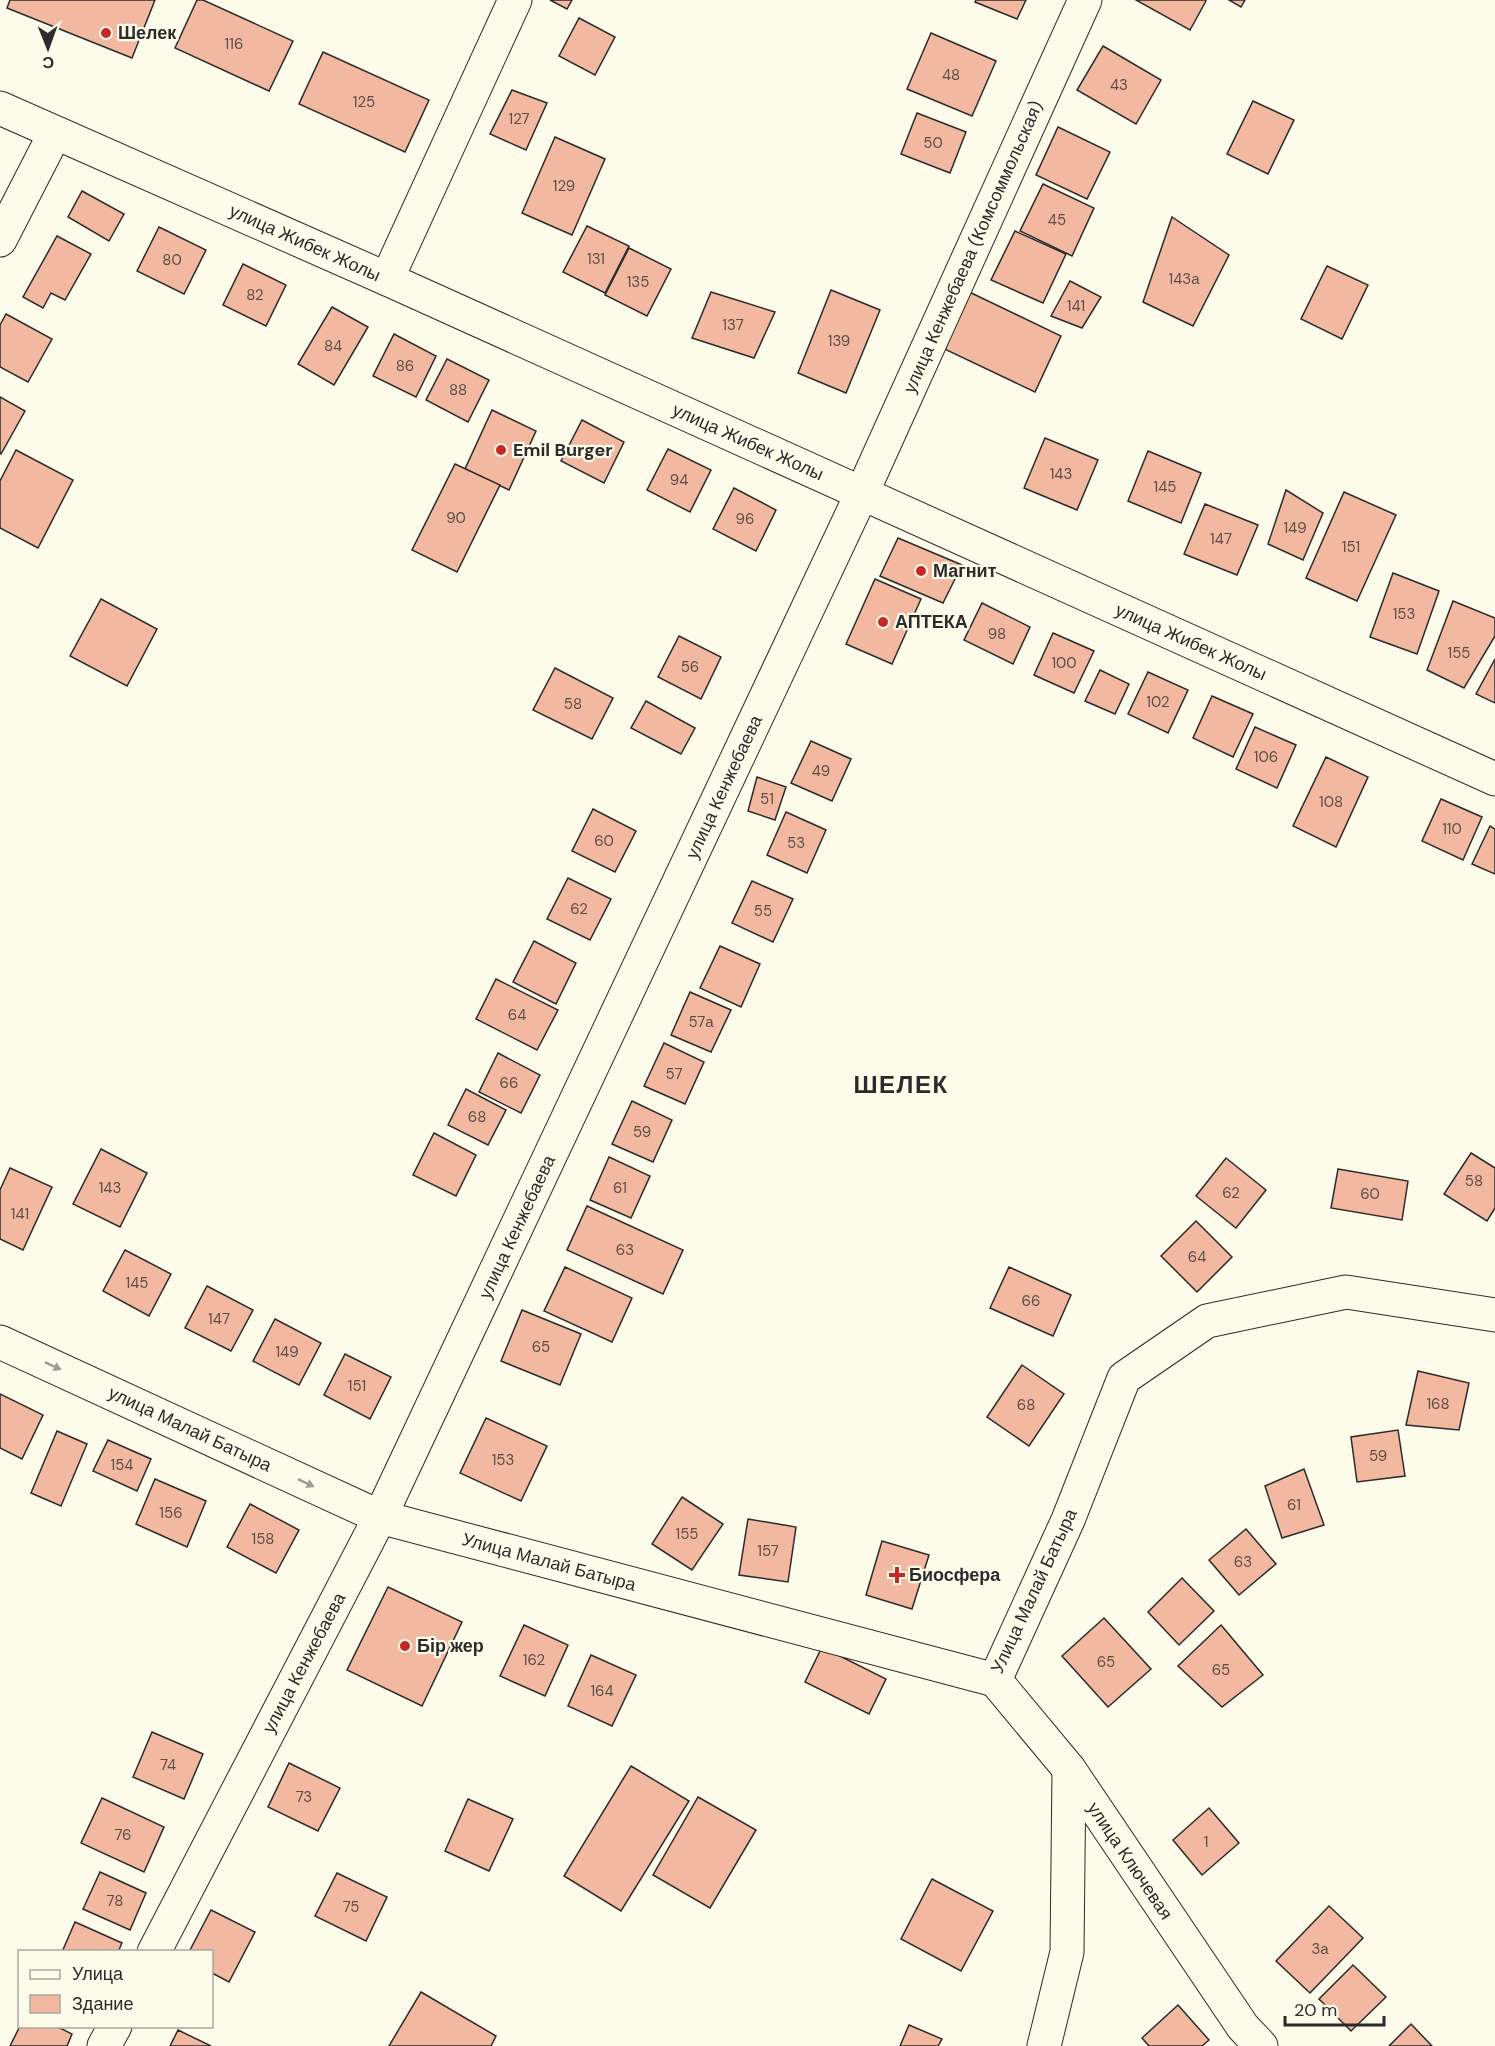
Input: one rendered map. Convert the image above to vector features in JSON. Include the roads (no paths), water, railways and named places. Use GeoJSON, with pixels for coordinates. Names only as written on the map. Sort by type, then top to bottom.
{"type":"FeatureCollection","features":[{"type":"Feature","properties":{"kind":"street"},"geometry":{"type":"LineString","coordinates":[[387,279],[515,0]]}},
{"type":"Feature","properties":{"kind":"street","name":"улица Кенжебаева (Комсоммольская)"},"geometry":{"type":"LineString","coordinates":[[862,493],[1084,0]]}},
{"type":"Feature","properties":{"kind":"street","name":"улица Жибек Жолы"},"geometry":{"type":"LineString","coordinates":[[0,108],[387,279],[1495,779]]}},
{"type":"Feature","properties":{"kind":"street"},"geometry":{"type":"LineString","coordinates":[[0,240],[55,133]]}},
{"type":"Feature","properties":{"kind":"street","name":"улица Кенжебаева"},"geometry":{"type":"LineString","coordinates":[[155,1950],[380,1517],[862,493]]}},
{"type":"Feature","properties":{"kind":"street","name":"Улица Малай Батыра"},"geometry":{"type":"LineString","coordinates":[[380,1517],[995,1680],[1068,1520],[1124,1378],[1207,1321],[1346,1292],[1495,1315]]}},
{"type":"Feature","properties":{"kind":"street","name":"улица Малай Батыра"},"geometry":{"type":"LineString","coordinates":[[0,1342],[380,1517]]}},
{"type":"Feature","properties":{"kind":"street","name":"улица Ключевая"},"geometry":{"type":"LineString","coordinates":[[995,1680],[1069,1769],[1243,2027],[1260,2046]]}},
{"type":"Feature","properties":{"kind":"street"},"geometry":{"type":"LineString","coordinates":[[1044,2046],[1067,1952],[1069,1769]]}},
{"type":"Feature","properties":{"kind":"street"},"geometry":{"type":"LineString","coordinates":[[104,2046],[114,2028]]}},
{"type":"Feature","properties":{"kind":"place","name":"Шелек"},"geometry":{"type":"Point","coordinates":[106,33]}},
{"type":"Feature","properties":{"kind":"place","name":"Emil Burger"},"geometry":{"type":"Point","coordinates":[501,450]}},
{"type":"Feature","properties":{"kind":"place","name":"Магнит"},"geometry":{"type":"Point","coordinates":[921,571]}},
{"type":"Feature","properties":{"kind":"place","name":"АПТЕКА"},"geometry":{"type":"Point","coordinates":[883,622]}},
{"type":"Feature","properties":{"kind":"place","name":"Биосфера"},"geometry":{"type":"Point","coordinates":[897,1575]}},
{"type":"Feature","properties":{"kind":"place","name":"Бір жер"},"geometry":{"type":"Point","coordinates":[405,1646]}},
{"type":"Feature","properties":{"kind":"district","name":"ШЕЛЕК"},"geometry":{"type":"Point","coordinates":[901,1084]}}]}
